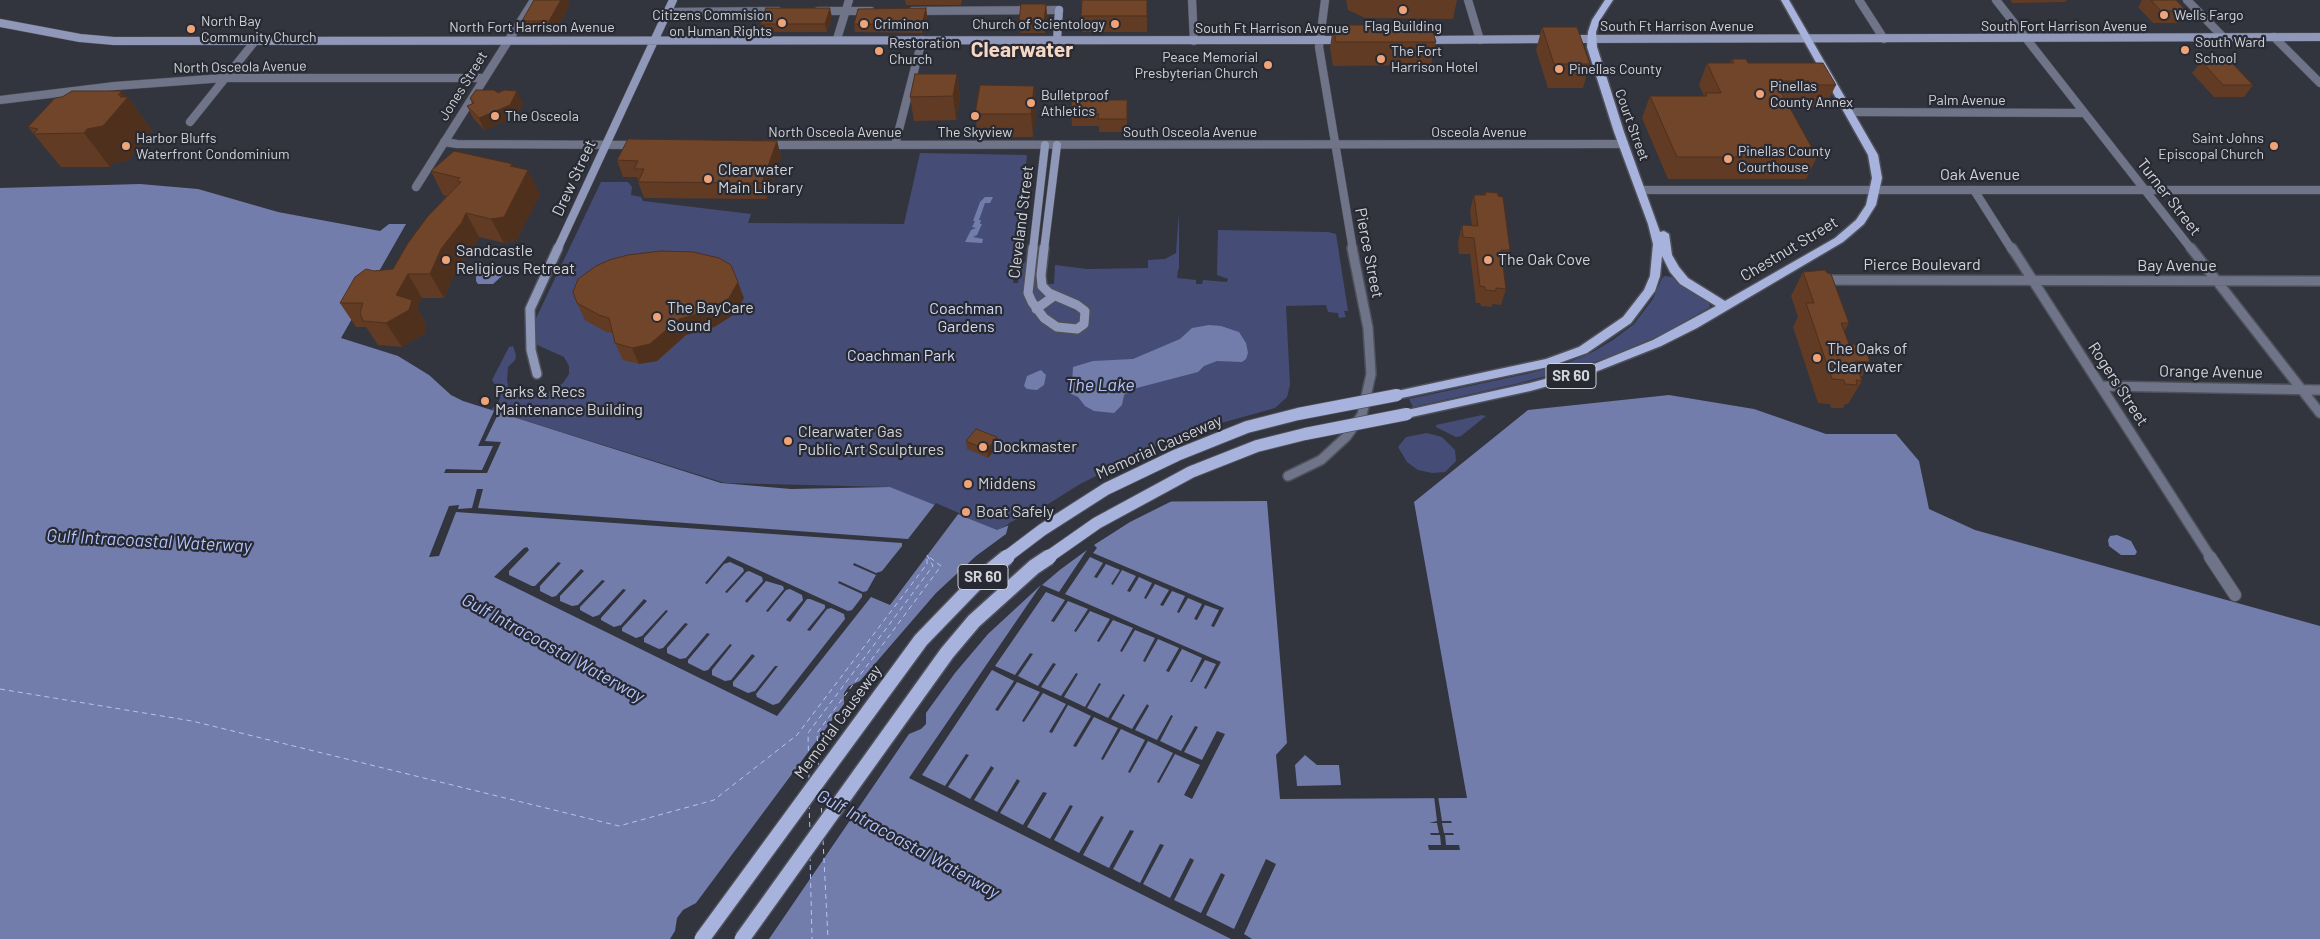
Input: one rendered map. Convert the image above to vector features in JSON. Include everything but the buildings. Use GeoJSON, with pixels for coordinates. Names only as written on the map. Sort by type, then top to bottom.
{"type":"FeatureCollection","features":[{"type":"Feature","properties":{"kind":"main road","name":"Court Street"},"geometry":{"type":"LineString","coordinates":[[1609,0],[1596,20],[1592,39],[1596,65],[1641,190],[1658,244],[1658,261]]}},
{"type":"Feature","properties":{"kind":"main road","name":"Chestnut Street"},"geometry":{"type":"LineString","coordinates":[[1724,306],[1851,232],[1867,213],[1876,189],[1876,166],[1873,155],[1785,0]]}},
{"type":"Feature","properties":{"kind":"main road"},"geometry":{"type":"LineString","coordinates":[[1641,190],[1654,205],[1661,224],[1668,255],[1674,269],[1684,281],[1724,306]]}},
{"type":"Feature","properties":{"kind":"main road","name":"Memorial Causeway"},"geometry":{"type":"LineString","coordinates":[[702,939],[921,640],[979,580],[1042,530],[1106,488],[1177,454],[1247,428],[1298,414],[1548,363],[1583,350],[1627,320],[1639,306],[1652,284],[1658,261]]}},
{"type":"Feature","properties":{"kind":"main road","name":"SR 60"},"geometry":{"type":"LineString","coordinates":[[742,939],[946,653],[974,622],[1034,567],[1097,523],[1191,472],[1257,446],[1305,434],[1530,387],[1585,372],[1657,343],[1724,306]]}},
{"type":"Feature","properties":{"kind":"street","name":"Jones Street"},"geometry":{"type":"LineString","coordinates":[[416,187],[483,78],[534,0]]}},
{"type":"Feature","properties":{"kind":"street","name":"Drew Street"},"geometry":{"type":"LineString","coordinates":[[537,374],[531,350],[530,309],[673,0]]}},
{"type":"Feature","properties":{"kind":"street"},"geometry":{"type":"LineString","coordinates":[[837,39],[849,0]]}},
{"type":"Feature","properties":{"kind":"street"},"geometry":{"type":"LineString","coordinates":[[1192,0],[1194,41]]}},
{"type":"Feature","properties":{"kind":"street","name":"Pierce Street"},"geometry":{"type":"LineString","coordinates":[[1288,476],[1322,460],[1346,437],[1362,415],[1371,374],[1368,328],[1318,40],[1325,0]]}},
{"type":"Feature","properties":{"kind":"street"},"geometry":{"type":"LineString","coordinates":[[1468,0],[1480,40]]}},
{"type":"Feature","properties":{"kind":"street"},"geometry":{"type":"LineString","coordinates":[[1859,0],[1884,38]]}},
{"type":"Feature","properties":{"kind":"street","name":"Turner Street"},"geometry":{"type":"LineString","coordinates":[[1996,0],[2320,413]]}},
{"type":"Feature","properties":{"kind":"street"},"geometry":{"type":"LineString","coordinates":[[2187,0],[2224,38]]}},
{"type":"Feature","properties":{"kind":"street"},"geometry":{"type":"LineString","coordinates":[[909,11],[1059,10],[1057,40]]}},
{"type":"Feature","properties":{"kind":"street"},"geometry":{"type":"LineString","coordinates":[[668,12],[786,11]]}},
{"type":"Feature","properties":{"kind":"street"},"geometry":{"type":"LineString","coordinates":[[806,11],[880,11]]}},
{"type":"Feature","properties":{"kind":"street","name":"North Fort Harrison Avenue"},"geometry":{"type":"LineString","coordinates":[[0,23],[96,40],[1066,40]]}},
{"type":"Feature","properties":{"kind":"street","name":"South Fort Harrison Avenue"},"geometry":{"type":"LineString","coordinates":[[1808,38],[2320,37]]}},
{"type":"Feature","properties":{"kind":"street","name":"South Ft Harrison Avenue"},"geometry":{"type":"LineString","coordinates":[[1410,40],[1808,38]]}},
{"type":"Feature","properties":{"kind":"street"},"geometry":{"type":"LineString","coordinates":[[2274,38],[2320,83]]}},
{"type":"Feature","properties":{"kind":"street"},"geometry":{"type":"LineString","coordinates":[[190,122],[255,40]]}},
{"type":"Feature","properties":{"kind":"street"},"geometry":{"type":"LineString","coordinates":[[895,144],[922,40]]}},
{"type":"Feature","properties":{"kind":"street","name":"South Ft Harrison Avenue"},"geometry":{"type":"LineString","coordinates":[[1066,40],[1350,40]]}},
{"type":"Feature","properties":{"kind":"street","name":"North Osceola Avenue"},"geometry":{"type":"LineString","coordinates":[[0,100],[145,83],[224,78],[483,78]]}},
{"type":"Feature","properties":{"kind":"street","name":"Palm Avenue"},"geometry":{"type":"LineString","coordinates":[[1849,112],[2084,112]]}},
{"type":"Feature","properties":{"kind":"street"},"geometry":{"type":"LineString","coordinates":[[444,142],[456,144],[648,145]]}},
{"type":"Feature","properties":{"kind":"street","name":"Osceola Avenue"},"geometry":{"type":"LineString","coordinates":[[1335,144],[1624,144]]}},
{"type":"Feature","properties":{"kind":"street","name":"South Osceola Avenue"},"geometry":{"type":"LineString","coordinates":[[1045,145],[1335,144]]}},
{"type":"Feature","properties":{"kind":"street","name":"North Osceola Avenue"},"geometry":{"type":"LineString","coordinates":[[754,145],[1045,145]]}},
{"type":"Feature","properties":{"kind":"street","name":"Cleveland Street"},"geometry":{"type":"LineString","coordinates":[[1045,145],[1028,293],[1036,309],[1044,318],[1057,327],[1077,330],[1084,324],[1086,318],[1085,311],[1077,305],[1054,296],[1042,286],[1041,275],[1057,145]]}},
{"type":"Feature","properties":{"kind":"street","name":"Oak Avenue"},"geometry":{"type":"LineString","coordinates":[[1641,190],[2320,190]]}},
{"type":"Feature","properties":{"kind":"street","name":"Rogers Street"},"geometry":{"type":"LineString","coordinates":[[1974,190],[2235,595]]}},
{"type":"Feature","properties":{"kind":"street","name":"Pierce Boulevard"},"geometry":{"type":"LineString","coordinates":[[1810,280],[2033,280]]}},
{"type":"Feature","properties":{"kind":"street","name":"Bay Avenue"},"geometry":{"type":"LineString","coordinates":[[2033,280],[2320,281]]}},
{"type":"Feature","properties":{"kind":"street"},"geometry":{"type":"LineString","coordinates":[[1036,309],[1054,296]]}},
{"type":"Feature","properties":{"kind":"street","name":"Orange Avenue"},"geometry":{"type":"LineString","coordinates":[[2102,386],[2320,390]]}},
{"type":"Feature","properties":{"kind":"green space","name":"Coachman Park"},"geometry":{"type":"Polygon","coordinates":[[[920,153],[1027,155],[1013,283],[1018,283],[1021,262],[1026,263],[1023,283],[1030,283],[1036,278],[1036,284],[1054,284],[1055,265],[1087,269],[1148,268],[1148,260],[1165,259],[1176,253],[1179,212],[1179,269],[1177,278],[1196,280],[1196,284],[1202,284],[1203,280],[1227,282],[1228,279],[1217,275],[1218,230],[1328,232],[1336,234],[1348,311],[1344,311],[1346,317],[1339,318],[1338,313],[1328,312],[1326,305],[1286,306],[1290,385],[1287,397],[1275,408],[1207,427],[1158,445],[1080,484],[1026,518],[1015,520],[997,531],[890,487],[725,483],[491,410],[499,401],[501,394],[492,380],[509,347],[513,346],[516,355],[515,360],[508,367],[507,381],[509,388],[518,395],[544,395],[563,383],[569,374],[569,366],[564,357],[533,343],[528,335],[601,182],[628,182],[632,187],[631,195],[641,197],[643,201],[751,214],[748,223],[904,224],[920,153]]]}},
{"type":"Feature","properties":{"kind":"green space"},"geometry":{"type":"Polygon","coordinates":[[[1665,276],[1672,277],[1709,302],[1710,307],[1663,334],[1580,367],[1520,383],[1413,407],[1409,399],[1562,365],[1591,353],[1613,340],[1634,324],[1653,299],[1662,278],[1665,276]]]}},
{"type":"Feature","properties":{"kind":"green space"},"geometry":{"type":"Polygon","coordinates":[[[1482,415],[1486,416],[1461,436],[1456,437],[1436,427],[1436,425],[1482,415]]]}},
{"type":"Feature","properties":{"kind":"green space"},"geometry":{"type":"Polygon","coordinates":[[[1427,433],[1442,437],[1455,450],[1456,461],[1445,472],[1432,473],[1418,470],[1407,462],[1398,447],[1406,437],[1427,433]]]}},
{"type":"Feature","properties":{"kind":"water","name":"Gulf Intracoastal Waterway"},"geometry":{"type":"Polygon","coordinates":[[[140,184],[198,189],[278,212],[380,231],[389,224],[406,224],[341,338],[398,356],[429,375],[451,395],[463,401],[721,483],[791,489],[890,487],[997,530],[1067,502],[1267,501],[1287,743],[1276,755],[1280,799],[1467,798],[1414,502],[1528,410],[1669,395],[1754,409],[1826,434],[1896,434],[1919,461],[1929,509],[1975,530],[2320,626],[2320,939],[0,939],[0,188],[140,184]]]}},
{"type":"Feature","properties":{"kind":"water"},"geometry":{"type":"Polygon","coordinates":[[[985,197],[993,197],[990,203],[985,203],[979,220],[981,220],[980,224],[982,224],[977,235],[973,237],[983,239],[982,243],[965,242],[971,230],[976,228],[972,227],[975,221],[973,221],[980,202],[985,197]]]}},
{"type":"Feature","properties":{"kind":"water"},"geometry":{"type":"Polygon","coordinates":[[[488,268],[500,269],[503,272],[502,276],[493,284],[478,284],[476,276],[488,268]]]}},
{"type":"Feature","properties":{"kind":"water","name":"The Lake"},"geometry":{"type":"Polygon","coordinates":[[[1209,325],[1221,326],[1239,332],[1246,343],[1248,353],[1246,359],[1242,362],[1217,361],[1204,366],[1198,372],[1133,389],[1124,395],[1122,405],[1114,413],[1094,411],[1085,406],[1078,397],[1067,392],[1072,383],[1073,367],[1093,361],[1133,359],[1180,339],[1192,328],[1209,325]]]}},
{"type":"Feature","properties":{"kind":"water"},"geometry":{"type":"Polygon","coordinates":[[[1041,370],[1046,375],[1044,385],[1037,390],[1027,389],[1024,386],[1027,376],[1041,370]]]}},
{"type":"Feature","properties":{"kind":"water"},"geometry":{"type":"Polygon","coordinates":[[[2117,535],[2131,541],[2137,552],[2135,555],[2121,555],[2109,546],[2108,540],[2110,536],[2117,535]]]}},
{"type":"Feature","properties":{"kind":"water"},"geometry":{"type":"Polygon","coordinates":[[[1305,755],[1317,765],[1339,765],[1341,785],[1297,786],[1295,765],[1305,755]]]}},
{"type":"Feature","properties":{"kind":"pier"},"geometry":{"type":"Polygon","coordinates":[[[494,411],[499,412],[485,441],[501,442],[487,473],[444,473],[446,469],[482,470],[493,446],[478,446],[494,411]]]}},
{"type":"Feature","properties":{"kind":"pier"},"geometry":{"type":"Polygon","coordinates":[[[477,489],[483,489],[478,508],[908,539],[936,503],[959,513],[890,605],[871,597],[777,716],[494,577],[527,547],[529,550],[509,571],[509,575],[535,586],[558,562],[561,563],[540,586],[540,591],[552,597],[556,596],[581,569],[584,571],[560,596],[560,601],[572,606],[578,605],[602,580],[605,581],[580,607],[580,610],[593,617],[599,615],[623,589],[626,590],[601,620],[614,627],[621,625],[644,599],[647,601],[622,628],[622,631],[636,638],[642,636],[666,610],[668,611],[644,638],[644,642],[659,649],[663,648],[685,623],[688,624],[667,648],[667,653],[680,659],[686,658],[707,633],[710,634],[688,660],[688,663],[704,671],[708,670],[730,644],[732,645],[712,670],[712,675],[725,681],[731,680],[752,654],[755,656],[733,682],[733,686],[748,693],[755,691],[775,666],[778,666],[756,694],[757,697],[773,705],[779,703],[845,619],[844,614],[831,608],[827,609],[810,631],[807,630],[825,608],[825,605],[807,599],[790,622],[786,620],[803,600],[802,595],[790,589],[786,590],[768,612],[766,611],[784,589],[783,586],[766,581],[747,603],[745,601],[763,581],[762,577],[749,571],[746,572],[727,593],[725,592],[744,571],[743,568],[730,562],[724,564],[707,584],[705,583],[728,556],[848,611],[852,610],[862,597],[862,594],[838,583],[839,581],[863,592],[867,591],[876,575],[853,565],[854,563],[876,573],[882,571],[902,546],[902,543],[456,512],[439,556],[429,557],[449,506],[459,505],[458,509],[472,508],[477,489]]]}},
{"type":"Feature","properties":{"kind":"pier"},"geometry":{"type":"Polygon","coordinates":[[[1178,498],[1130,522],[1094,545],[1097,548],[1093,553],[1224,608],[1214,627],[1211,626],[1219,610],[1205,605],[1197,620],[1194,619],[1202,604],[1188,598],[1179,613],[1177,612],[1185,596],[1172,591],[1163,606],[1160,605],[1169,590],[1155,584],[1146,599],[1144,598],[1152,583],[1139,577],[1130,592],[1127,591],[1136,576],[1122,570],[1113,585],[1111,584],[1120,570],[1106,564],[1097,578],[1094,577],[1103,563],[1090,557],[1065,594],[1221,662],[1206,689],[1204,688],[1216,664],[1205,660],[1192,682],[1190,682],[1202,658],[1182,649],[1169,672],[1166,671],[1179,648],[1158,639],[1145,662],[1143,661],[1155,638],[1135,630],[1122,652],[1120,651],[1133,628],[1113,620],[1099,642],[1097,641],[1110,619],[1090,611],[1076,632],[1074,631],[1088,609],[1068,601],[1054,622],[1051,621],[1065,600],[1046,592],[995,666],[1015,675],[1030,653],[1033,654],[1018,676],[1038,686],[1053,663],[1056,664],[1041,687],[1061,696],[1076,673],[1078,674],[1064,697],[1085,707],[1099,683],[1101,684],[1087,708],[1108,718],[1123,694],[1125,695],[1111,719],[1132,729],[1147,704],[1149,706],[1135,730],[1157,740],[1171,715],[1173,716],[1160,741],[1181,751],[1195,726],[1198,727],[1184,752],[1202,760],[1217,731],[1225,734],[1192,799],[1184,795],[1200,765],[1175,754],[1159,783],[1157,782],[1173,753],[1148,741],[1130,773],[1128,772],[1145,740],[1121,729],[1103,760],[1101,759],[1118,728],[1094,717],[1076,747],[1073,746],[1091,716],[1068,705],[1052,733],[1049,732],[1066,704],[1043,693],[1024,722],[1022,721],[1040,692],[1017,682],[998,711],[995,710],[1014,681],[992,670],[922,775],[945,786],[966,754],[969,755],[948,787],[970,799],[991,766],[994,768],[974,800],[997,812],[1017,779],[1020,781],[1000,813],[1023,825],[1043,792],[1047,793],[1027,827],[1050,839],[1070,805],[1073,806],[1054,840],[1079,853],[1101,816],[1104,817],[1083,855],[1109,868],[1130,830],[1134,831],[1113,869],[1140,883],[1160,844],[1164,845],[1143,884],[1170,898],[1190,858],[1194,860],[1174,900],[1201,913],[1221,873],[1225,875],[1206,915],[1234,929],[1266,859],[1276,864],[1244,934],[1252,939],[1231,939],[909,778],[1041,585],[988,634],[955,673],[926,713],[926,724],[921,729],[909,734],[769,939],[670,939],[675,931],[677,918],[683,910],[696,903],[844,704],[844,693],[849,686],[860,681],[936,593],[976,556],[1006,534],[1009,523],[1067,499],[1178,498]],[[1087,550],[1042,585],[1059,592],[1087,550]]]}},
{"type":"Feature","properties":{"kind":"pier"},"geometry":{"type":"Polygon","coordinates":[[[1434,796],[1438,796],[1442,821],[1451,821],[1452,823],[1442,823],[1444,833],[1453,833],[1454,835],[1445,835],[1446,845],[1459,845],[1460,850],[1429,850],[1428,845],[1441,845],[1440,835],[1431,835],[1430,833],[1439,833],[1437,823],[1429,823],[1437,821],[1434,796]]]}},
{"type":"Feature","properties":{"kind":"ferry route"},"geometry":{"type":"LineString","coordinates":[[0,689],[192,721],[619,826],[714,800],[797,735],[927,564],[927,555],[933,566],[808,733],[809,780]]}},
{"type":"Feature","properties":{"kind":"ferry route"},"geometry":{"type":"LineString","coordinates":[[819,768],[817,733],[941,566],[928,556]]}},
{"type":"Feature","properties":{"kind":"ferry route"},"geometry":{"type":"LineString","coordinates":[[820,790],[822,816]]}},
{"type":"Feature","properties":{"kind":"ferry route"},"geometry":{"type":"LineString","coordinates":[[809,804],[810,832]]}},
{"type":"Feature","properties":{"kind":"ferry route"},"geometry":{"type":"LineString","coordinates":[[823,840],[828,939]]}},
{"type":"Feature","properties":{"kind":"ferry route"},"geometry":{"type":"LineString","coordinates":[[810,856],[812,939]]}},
{"type":"Feature","properties":{"kind":"place","name":"Flag Building"},"geometry":{"type":"Point","coordinates":[1403,10]}},
{"type":"Feature","properties":{"kind":"place","name":"Wells Fargo"},"geometry":{"type":"Point","coordinates":[2164,15]}},
{"type":"Feature","properties":{"kind":"place","name":"Citizens Commision on Human Rights"},"geometry":{"type":"Point","coordinates":[782,23]}},
{"type":"Feature","properties":{"kind":"place","name":"Criminon"},"geometry":{"type":"Point","coordinates":[864,24]}},
{"type":"Feature","properties":{"kind":"place","name":"Church of Scientology"},"geometry":{"type":"Point","coordinates":[1115,24]}},
{"type":"Feature","properties":{"kind":"place","name":"North Bay Community Church"},"geometry":{"type":"Point","coordinates":[191,29]}},
{"type":"Feature","properties":{"kind":"place","name":"South Ward School"},"geometry":{"type":"Point","coordinates":[2185,50]}},
{"type":"Feature","properties":{"kind":"place","name":"Restoration Church"},"geometry":{"type":"Point","coordinates":[879,51]}},
{"type":"Feature","properties":{"kind":"place","name":"The Fort Harrison Hotel"},"geometry":{"type":"Point","coordinates":[1381,59]}},
{"type":"Feature","properties":{"kind":"place","name":"Peace Memorial Presbyterian Church"},"geometry":{"type":"Point","coordinates":[1268,65]}},
{"type":"Feature","properties":{"kind":"place","name":"Pinellas County"},"geometry":{"type":"Point","coordinates":[1559,69]}},
{"type":"Feature","properties":{"kind":"place","name":"Pinellas County Annex"},"geometry":{"type":"Point","coordinates":[1760,94]}},
{"type":"Feature","properties":{"kind":"place","name":"Bulletproof Athletics"},"geometry":{"type":"Point","coordinates":[1031,103]}},
{"type":"Feature","properties":{"kind":"place","name":"The Osceola"},"geometry":{"type":"Point","coordinates":[495,116]}},
{"type":"Feature","properties":{"kind":"place","name":"The Skyview"},"geometry":{"type":"Point","coordinates":[975,116]}},
{"type":"Feature","properties":{"kind":"place","name":"Harbor Bluffs Waterfront Condominium"},"geometry":{"type":"Point","coordinates":[126,146]}},
{"type":"Feature","properties":{"kind":"place","name":"Saint Johns Episcopal Church"},"geometry":{"type":"Point","coordinates":[2274,146]}},
{"type":"Feature","properties":{"kind":"place","name":"Pinellas County Courthouse"},"geometry":{"type":"Point","coordinates":[1728,159]}},
{"type":"Feature","properties":{"kind":"place","name":"Clearwater Main Library"},"geometry":{"type":"Point","coordinates":[708,179]}},
{"type":"Feature","properties":{"kind":"place","name":"Sandcastle Religious Retreat"},"geometry":{"type":"Point","coordinates":[446,260]}},
{"type":"Feature","properties":{"kind":"place","name":"The Oak Cove"},"geometry":{"type":"Point","coordinates":[1488,260]}},
{"type":"Feature","properties":{"kind":"place","name":"The BayCare Sound"},"geometry":{"type":"Point","coordinates":[657,317]}},
{"type":"Feature","properties":{"kind":"place","name":"The Oaks of Clearwater"},"geometry":{"type":"Point","coordinates":[1817,358]}},
{"type":"Feature","properties":{"kind":"place","name":"Parks & Recs Maintenance Building"},"geometry":{"type":"Point","coordinates":[485,401]}},
{"type":"Feature","properties":{"kind":"place","name":"Clearwater Gas Public Art Sculptures"},"geometry":{"type":"Point","coordinates":[788,441]}},
{"type":"Feature","properties":{"kind":"place","name":"Dockmaster"},"geometry":{"type":"Point","coordinates":[983,447]}},
{"type":"Feature","properties":{"kind":"place","name":"Middens"},"geometry":{"type":"Point","coordinates":[968,484]}},
{"type":"Feature","properties":{"kind":"place","name":"Boat Safely"},"geometry":{"type":"Point","coordinates":[966,512]}},
{"type":"Feature","properties":{"kind":"district","name":"Clearwater"},"geometry":{"type":"Point","coordinates":[1022,50]}},
{"type":"Feature","properties":{"kind":"park label","name":"Coachman Gardens"},"geometry":{"type":"Point","coordinates":[966,318]}}]}
